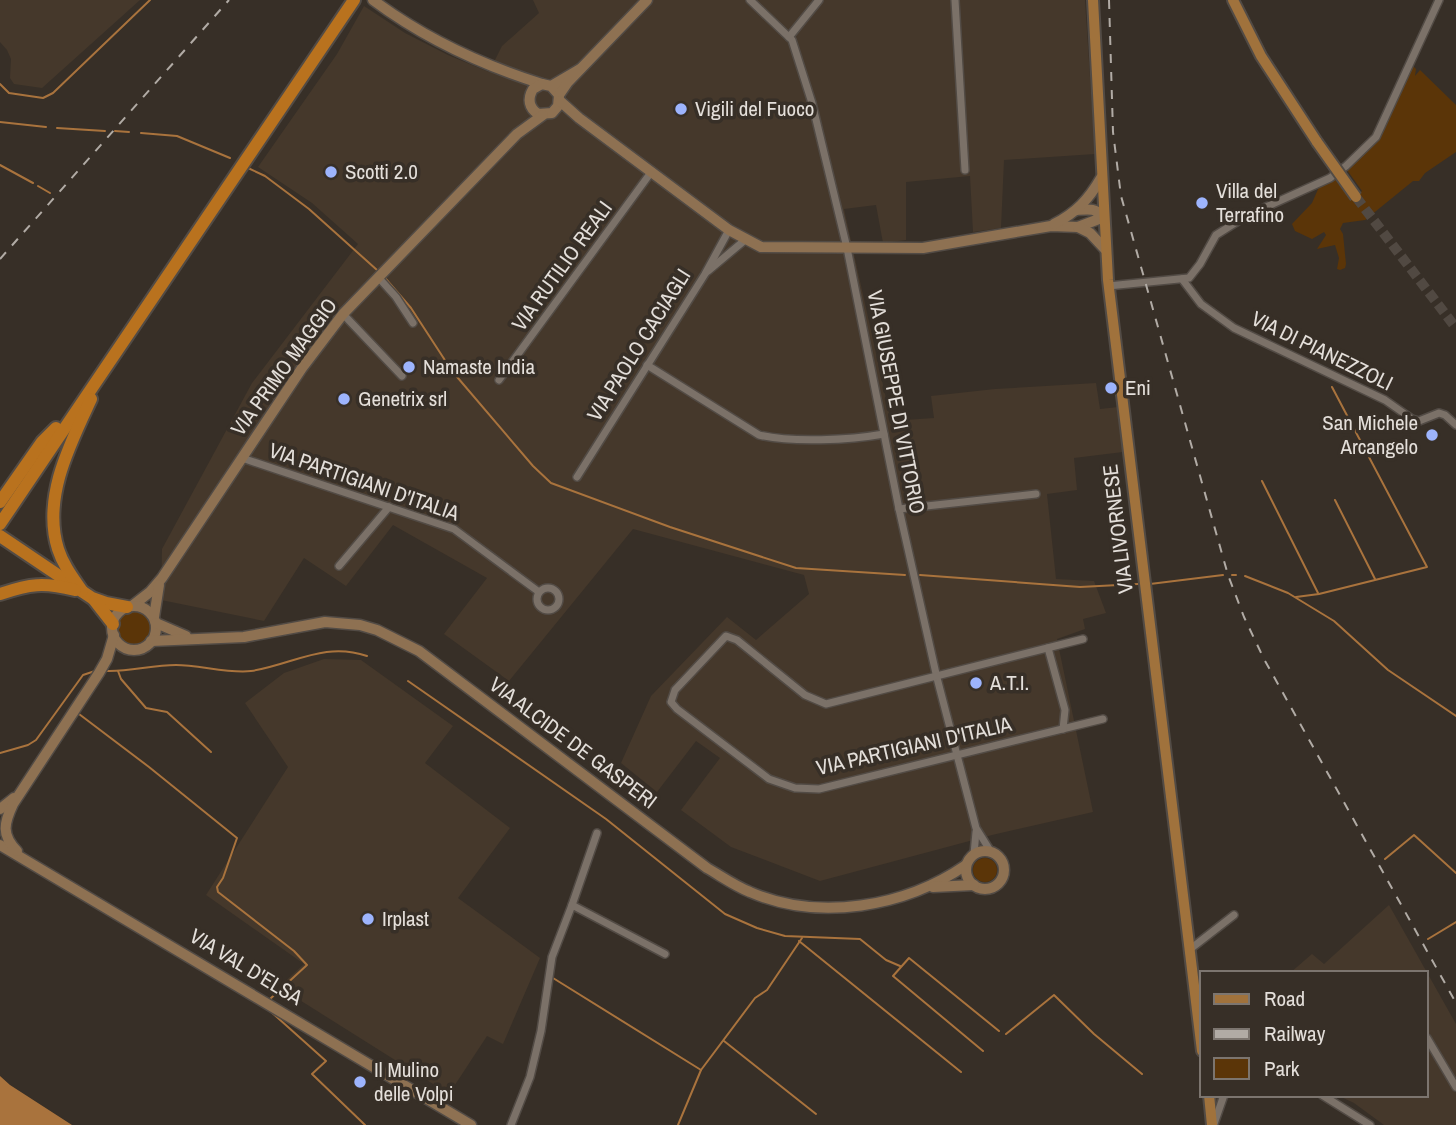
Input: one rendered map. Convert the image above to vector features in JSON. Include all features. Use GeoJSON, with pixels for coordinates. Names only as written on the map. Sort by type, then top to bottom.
{"type":"FeatureCollection","features":[{"type":"Feature","properties":{"kind":"highway"},"geometry":{"type":"LineString","coordinates":[[0,510],[345,0]]}},
{"type":"Feature","properties":{"kind":"highway"},"geometry":{"type":"LineString","coordinates":[[0,524],[354,0]]}},
{"type":"Feature","properties":{"kind":"highway"},"geometry":{"type":"LineString","coordinates":[[109,362],[60,474],[54,506],[54,528],[65,566],[113,630]]}},
{"type":"Feature","properties":{"kind":"highway"},"geometry":{"type":"LineString","coordinates":[[0,502],[41,442],[56,428]]}},
{"type":"Feature","properties":{"kind":"highway"},"geometry":{"type":"LineString","coordinates":[[0,536],[87,595]]}},
{"type":"Feature","properties":{"kind":"highway"},"geometry":{"type":"LineString","coordinates":[[0,594],[28,585],[54,585],[106,603],[130,606]]}},
{"type":"Feature","properties":{"kind":"main road","name":"VIA LIVORNESE"},"geometry":{"type":"LineString","coordinates":[[1093,0],[1108,286],[1200,1035]]}},
{"type":"Feature","properties":{"kind":"main road"},"geometry":{"type":"LineString","coordinates":[[1233,0],[1266,66],[1356,197]]}},
{"type":"Feature","properties":{"kind":"main road"},"geometry":{"type":"LineString","coordinates":[[1209,1097],[1213,1125]]}},
{"type":"Feature","properties":{"kind":"street"},"geometry":{"type":"LineString","coordinates":[[373,0],[426,36],[518,77],[547,85],[579,118],[729,230],[766,248],[923,248],[1051,226],[1078,227],[1104,217],[1090,208],[1077,211]]}},
{"type":"Feature","properties":{"kind":"street","name":"VIA PRIMO MAGGIO"},"geometry":{"type":"LineString","coordinates":[[130,606],[150,592],[162,578],[302,368],[343,314],[517,134],[547,114],[568,82],[647,0]]}},
{"type":"Feature","properties":{"kind":"street","name":"VIA GIUSEPPE DI VITTORIO"},"geometry":{"type":"LineString","coordinates":[[750,0],[789,37],[797,50],[812,103],[847,248],[899,509],[937,677],[976,828],[991,852]]}},
{"type":"Feature","properties":{"kind":"street"},"geometry":{"type":"LineString","coordinates":[[789,37],[819,0]]}},
{"type":"Feature","properties":{"kind":"street"},"geometry":{"type":"LineString","coordinates":[[955,0],[965,170]]}},
{"type":"Feature","properties":{"kind":"street"},"geometry":{"type":"LineString","coordinates":[[1108,286],[1189,278],[1194,274],[1216,235],[1246,216],[1330,178],[1369,145],[1384,123],[1404,73],[1439,0]]}},
{"type":"Feature","properties":{"kind":"street","name":"VIA PRIMO MAGGIO"},"geometry":{"type":"LineString","coordinates":[[517,134],[530,104],[533,89],[580,69]]}},
{"type":"Feature","properties":{"kind":"street"},"geometry":{"type":"LineString","coordinates":[[518,77],[530,104],[547,114],[579,118]]}},
{"type":"Feature","properties":{"kind":"street","name":"VIA RUTILIO REALI"},"geometry":{"type":"LineString","coordinates":[[499,380],[652,172]]}},
{"type":"Feature","properties":{"kind":"street"},"geometry":{"type":"LineString","coordinates":[[1051,226],[1077,211],[1092,195],[1101,178]]}},
{"type":"Feature","properties":{"kind":"street"},"geometry":{"type":"LineString","coordinates":[[1078,227],[1090,233],[1105,249]]}},
{"type":"Feature","properties":{"kind":"street","name":"VIA PAOLO CACIAGLI"},"geometry":{"type":"LineString","coordinates":[[577,477],[705,274],[729,230]]}},
{"type":"Feature","properties":{"kind":"street"},"geometry":{"type":"LineString","coordinates":[[705,274],[745,240]]}},
{"type":"Feature","properties":{"kind":"street"},"geometry":{"type":"LineString","coordinates":[[378,277],[401,303],[413,323]]}},
{"type":"Feature","properties":{"kind":"street","name":"VIA DI PIANEZZOLI"},"geometry":{"type":"LineString","coordinates":[[1182,279],[1201,304],[1234,328],[1385,400],[1412,419],[1419,421],[1439,413],[1456,425]]}},
{"type":"Feature","properties":{"kind":"street"},"geometry":{"type":"LineString","coordinates":[[343,314],[402,376]]}},
{"type":"Feature","properties":{"kind":"street"},"geometry":{"type":"LineString","coordinates":[[647,365],[759,435],[776,438],[851,438],[884,434]]}},
{"type":"Feature","properties":{"kind":"street","name":"VIA PARTIGIANI D'ITALIA"},"geometry":{"type":"LineString","coordinates":[[242,458],[454,528],[539,592]]}},
{"type":"Feature","properties":{"kind":"street"},"geometry":{"type":"LineString","coordinates":[[899,509],[1036,494]]}},
{"type":"Feature","properties":{"kind":"street"},"geometry":{"type":"LineString","coordinates":[[340,566],[389,507]]}},
{"type":"Feature","properties":{"kind":"street","name":"VIA PRIMO MAGGIO"},"geometry":{"type":"LineString","coordinates":[[155,620],[155,599],[162,578]]}},
{"type":"Feature","properties":{"kind":"street"},"geometry":{"type":"LineString","coordinates":[[28,862],[6,837],[2,817],[107,659],[117,614],[130,606],[145,608],[155,620],[156,633],[152,641],[141,649],[114,659],[99,673]]}},
{"type":"Feature","properties":{"kind":"street","name":"VIA ALCIDE DE GASPERI"},"geometry":{"type":"LineString","coordinates":[[155,620],[193,639]]}},
{"type":"Feature","properties":{"kind":"street","name":"VIA ALCIDE DE GASPERI"},"geometry":{"type":"LineString","coordinates":[[152,641],[218,640],[325,622],[360,625],[377,630],[419,651],[692,857],[749,892],[787,904],[828,909],[871,904],[926,888],[966,865]]}},
{"type":"Feature","properties":{"kind":"street"},"geometry":{"type":"LineString","coordinates":[[113,630],[121,645],[134,650]]}},
{"type":"Feature","properties":{"kind":"street","name":"VIA PARTIGIANI D'ITALIA"},"geometry":{"type":"LineString","coordinates":[[937,677],[826,704],[805,695],[733,638],[726,636],[675,690],[671,702],[777,783],[795,788],[819,789],[1103,719]]}},
{"type":"Feature","properties":{"kind":"street"},"geometry":{"type":"LineString","coordinates":[[937,677],[1083,639]]}},
{"type":"Feature","properties":{"kind":"street"},"geometry":{"type":"LineString","coordinates":[[1048,648],[1065,709],[1063,729]]}},
{"type":"Feature","properties":{"kind":"street","name":"VIA GIUSEPPE DI VITTORIO"},"geometry":{"type":"LineString","coordinates":[[974,854],[976,828]]}},
{"type":"Feature","properties":{"kind":"street"},"geometry":{"type":"LineString","coordinates":[[511,1125],[530,1077],[541,1031],[552,957],[597,833]]}},
{"type":"Feature","properties":{"kind":"street","name":"VIA VAL D'ELSA"},"geometry":{"type":"LineString","coordinates":[[0,845],[471,1125]]}},
{"type":"Feature","properties":{"kind":"street"},"geometry":{"type":"LineString","coordinates":[[991,852],[1003,863],[1001,880],[992,888],[974,886],[966,875],[966,865],[974,854],[991,852]]}},
{"type":"Feature","properties":{"kind":"street","name":"VIA ALCIDE DE GASPERI"},"geometry":{"type":"LineString","coordinates":[[926,888],[974,886]]}},
{"type":"Feature","properties":{"kind":"street"},"geometry":{"type":"LineString","coordinates":[[572,905],[665,954]]}},
{"type":"Feature","properties":{"kind":"street"},"geometry":{"type":"LineString","coordinates":[[1189,950],[1234,915]]}},
{"type":"Feature","properties":{"kind":"street"},"geometry":{"type":"LineString","coordinates":[[1428,1040],[1456,1087]]}},
{"type":"Feature","properties":{"kind":"street"},"geometry":{"type":"LineString","coordinates":[[1213,1125],[1223,1097]]}},
{"type":"Feature","properties":{"kind":"street"},"geometry":{"type":"LineString","coordinates":[[1325,1097],[1370,1125]]}},
{"type":"Feature","properties":{"kind":"shaded area"},"geometry":{"type":"Polygon","coordinates":[[[0,0],[140,0],[42,88],[14,84],[10,78],[11,59],[0,42],[0,0]]]}},
{"type":"Feature","properties":{"kind":"shaded area"},"geometry":{"type":"Polygon","coordinates":[[[533,0],[1085,0],[1095,154],[1004,160],[1001,228],[973,232],[970,176],[906,182],[906,240],[883,243],[876,205],[844,209],[891,421],[934,418],[931,396],[995,389],[1096,383],[1100,409],[1118,407],[1123,452],[1074,458],[1077,490],[1047,494],[1056,579],[1094,581],[1106,613],[1083,619],[1085,629],[1057,639],[1093,812],[992,835],[820,881],[731,847],[681,810],[720,758],[696,741],[657,792],[621,763],[651,696],[727,617],[756,640],[809,594],[804,575],[633,529],[509,681],[444,634],[487,578],[393,525],[346,586],[304,558],[264,621],[161,600],[162,549],[252,383],[358,244],[312,203],[258,167],[337,54],[364,6],[405,33],[489,72],[502,46],[539,13],[533,0]]]}},
{"type":"Feature","properties":{"kind":"shaded area"},"geometry":{"type":"Polygon","coordinates":[[[324,659],[361,660],[453,726],[425,763],[510,828],[458,898],[540,958],[503,1044],[487,1036],[449,1094],[279,987],[304,964],[206,895],[288,767],[245,703],[284,673],[324,659]]]}},
{"type":"Feature","properties":{"kind":"shaded area"},"geometry":{"type":"Polygon","coordinates":[[[1389,905],[1426,971],[1292,971],[1312,954],[1324,964],[1389,905]]]}},
{"type":"Feature","properties":{"kind":"shaded area"},"geometry":{"type":"Polygon","coordinates":[[[1428,974],[1456,1024],[1456,1125],[1384,1125],[1341,1097],[1428,1097],[1428,974]]]}},
{"type":"Feature","properties":{"kind":"shaded area"},"geometry":{"type":"Polygon","coordinates":[[[0,1076],[10,1085],[72,1125],[0,1125],[0,1076]]]}},
{"type":"Feature","properties":{"kind":"green space"},"geometry":{"type":"Polygon","coordinates":[[[1411,64],[1416,69],[1415,76],[1420,70],[1456,105],[1456,152],[1425,173],[1419,181],[1413,181],[1365,220],[1343,223],[1340,229],[1343,234],[1346,264],[1345,268],[1337,269],[1339,258],[1335,245],[1317,249],[1326,235],[1324,232],[1312,239],[1295,231],[1292,224],[1312,203],[1319,187],[1334,178],[1351,200],[1362,191],[1347,170],[1376,140],[1387,124],[1411,64]]]}},
{"type":"Feature","properties":{"kind":"green space"},"geometry":{"type":"Polygon","coordinates":[[[134,610],[147,615],[152,628],[147,641],[134,646],[121,641],[116,628],[121,615],[134,610]]]}},
{"type":"Feature","properties":{"kind":"green space"},"geometry":{"type":"Polygon","coordinates":[[[985,858],[994,861],[997,870],[994,879],[985,882],[976,879],[973,870],[976,861],[985,858]]]}},
{"type":"Feature","properties":{"kind":"waterway"},"geometry":{"type":"LineString","coordinates":[[0,84],[9,93],[43,98],[53,93],[150,0]]}},
{"type":"Feature","properties":{"kind":"waterway"},"geometry":{"type":"LineString","coordinates":[[0,122],[46,127]]}},
{"type":"Feature","properties":{"kind":"waterway"},"geometry":{"type":"LineString","coordinates":[[57,128],[105,131]]}},
{"type":"Feature","properties":{"kind":"waterway"},"geometry":{"type":"LineString","coordinates":[[115,131],[129,132]]}},
{"type":"Feature","properties":{"kind":"waterway"},"geometry":{"type":"LineString","coordinates":[[141,133],[177,136],[230,158]]}},
{"type":"Feature","properties":{"kind":"waterway"},"geometry":{"type":"LineString","coordinates":[[0,165],[33,183]]}},
{"type":"Feature","properties":{"kind":"waterway"},"geometry":{"type":"LineString","coordinates":[[248,168],[265,176],[309,209],[377,270]]}},
{"type":"Feature","properties":{"kind":"waterway"},"geometry":{"type":"LineString","coordinates":[[38,186],[50,193]]}},
{"type":"Feature","properties":{"kind":"waterway"},"geometry":{"type":"LineString","coordinates":[[385,278],[411,308],[452,371],[533,466],[551,483],[670,527],[796,568],[905,575]]}},
{"type":"Feature","properties":{"kind":"waterway"},"geometry":{"type":"LineString","coordinates":[[1296,597],[1319,594],[1427,567],[1332,387]]}},
{"type":"Feature","properties":{"kind":"waterway"},"geometry":{"type":"LineString","coordinates":[[1262,481],[1318,593]]}},
{"type":"Feature","properties":{"kind":"waterway"},"geometry":{"type":"LineString","coordinates":[[1335,500],[1375,579]]}},
{"type":"Feature","properties":{"kind":"waterway"},"geometry":{"type":"LineString","coordinates":[[920,575],[1080,587],[1138,584]]}},
{"type":"Feature","properties":{"kind":"waterway"},"geometry":{"type":"LineString","coordinates":[[1150,584],[1223,575]]}},
{"type":"Feature","properties":{"kind":"waterway"},"geometry":{"type":"LineString","coordinates":[[1245,576],[1288,593],[1334,621],[1388,670],[1456,716]]}},
{"type":"Feature","properties":{"kind":"waterway"},"geometry":{"type":"LineString","coordinates":[[106,671],[176,665],[243,672],[336,651],[367,656]]}},
{"type":"Feature","properties":{"kind":"waterway"},"geometry":{"type":"LineString","coordinates":[[0,753],[36,740],[83,675],[95,671]]}},
{"type":"Feature","properties":{"kind":"waterway"},"geometry":{"type":"LineString","coordinates":[[118,671],[121,679],[146,708],[167,712],[211,752]]}},
{"type":"Feature","properties":{"kind":"waterway"},"geometry":{"type":"LineString","coordinates":[[408,681],[606,819],[725,914],[757,928],[785,936],[860,939],[886,960],[900,966]]}},
{"type":"Feature","properties":{"kind":"waterway"},"geometry":{"type":"LineString","coordinates":[[79,714],[237,838],[223,878],[217,887],[218,892],[294,951],[307,965],[270,999]]}},
{"type":"Feature","properties":{"kind":"waterway"},"geometry":{"type":"LineString","coordinates":[[1385,859],[1414,835],[1456,873]]}},
{"type":"Feature","properties":{"kind":"waterway"},"geometry":{"type":"LineString","coordinates":[[1428,939],[1456,922]]}},
{"type":"Feature","properties":{"kind":"waterway"},"geometry":{"type":"LineString","coordinates":[[678,1125],[701,1070],[755,998],[767,990],[802,938]]}},
{"type":"Feature","properties":{"kind":"waterway"},"geometry":{"type":"LineString","coordinates":[[799,941],[961,1072]]}},
{"type":"Feature","properties":{"kind":"waterway"},"geometry":{"type":"LineString","coordinates":[[983,1051],[893,976],[909,958],[999,1031]]}},
{"type":"Feature","properties":{"kind":"waterway"},"geometry":{"type":"LineString","coordinates":[[553,978],[701,1070]]}},
{"type":"Feature","properties":{"kind":"waterway"},"geometry":{"type":"LineString","coordinates":[[1006,1034],[1054,995],[1094,1034],[1142,1074]]}},
{"type":"Feature","properties":{"kind":"waterway"},"geometry":{"type":"LineString","coordinates":[[269,1010],[326,1061],[312,1074],[365,1125]]}},
{"type":"Feature","properties":{"kind":"waterway"},"geometry":{"type":"LineString","coordinates":[[724,1041],[816,1114]]}},
{"type":"Feature","properties":{"kind":"tunnel"},"geometry":{"type":"LineString","coordinates":[[1356,197],[1456,328]]}},
{"type":"Feature","properties":{"kind":"railway"},"geometry":{"type":"LineString","coordinates":[[0,259],[229,0]]}},
{"type":"Feature","properties":{"kind":"railway"},"geometry":{"type":"LineString","coordinates":[[1109,0],[1113,132],[1121,196],[1228,575],[1264,659],[1456,1003]]}},
{"type":"Feature","properties":{"kind":"place","name":"Vigili del Fuoco"},"geometry":{"type":"Point","coordinates":[681,109]}},
{"type":"Feature","properties":{"kind":"place","name":"Scotti 2.0"},"geometry":{"type":"Point","coordinates":[331,172]}},
{"type":"Feature","properties":{"kind":"place","name":"Villa del Terrafino"},"geometry":{"type":"Point","coordinates":[1202,203]}},
{"type":"Feature","properties":{"kind":"place","name":"Namaste India"},"geometry":{"type":"Point","coordinates":[409,367]}},
{"type":"Feature","properties":{"kind":"place","name":"Eni"},"geometry":{"type":"Point","coordinates":[1111,388]}},
{"type":"Feature","properties":{"kind":"place","name":"Genetrix srl"},"geometry":{"type":"Point","coordinates":[344,399]}},
{"type":"Feature","properties":{"kind":"place","name":"San Michele Arcangelo"},"geometry":{"type":"Point","coordinates":[1432,435]}},
{"type":"Feature","properties":{"kind":"place","name":"A.T.I."},"geometry":{"type":"Point","coordinates":[976,683]}},
{"type":"Feature","properties":{"kind":"place","name":"Irplast"},"geometry":{"type":"Point","coordinates":[368,919]}},
{"type":"Feature","properties":{"kind":"place","name":"Il Mulino delle Volpi"},"geometry":{"type":"Point","coordinates":[360,1082]}}]}
